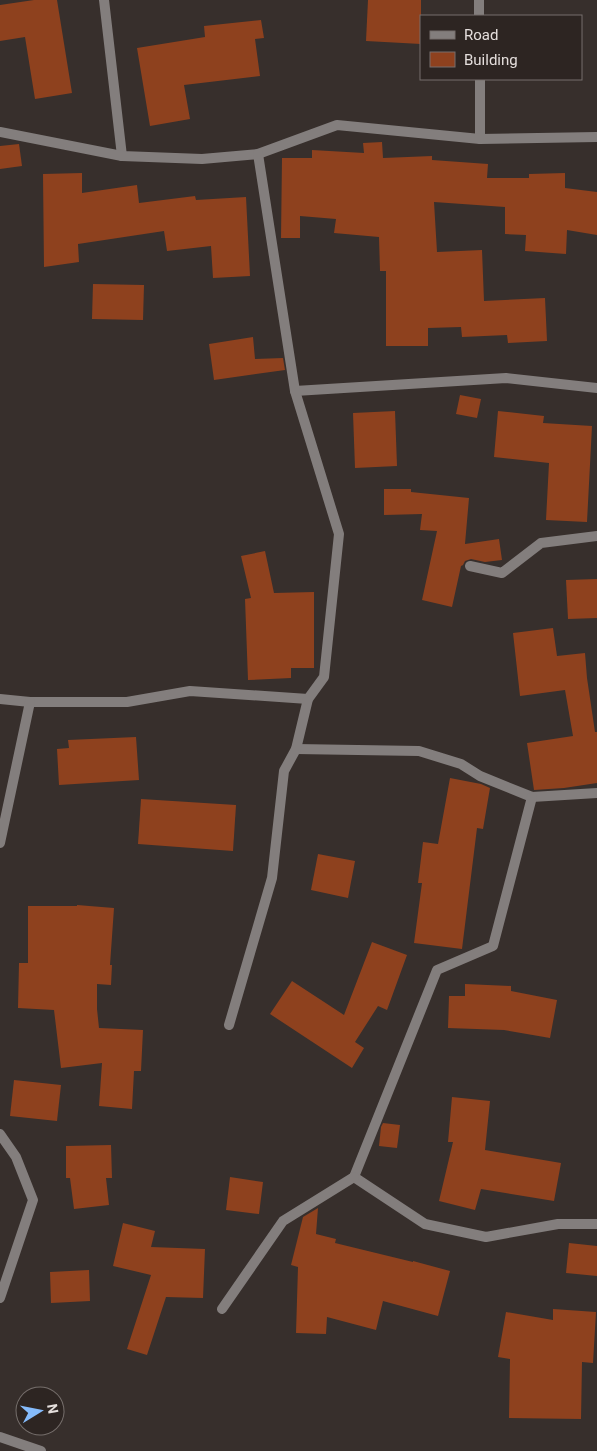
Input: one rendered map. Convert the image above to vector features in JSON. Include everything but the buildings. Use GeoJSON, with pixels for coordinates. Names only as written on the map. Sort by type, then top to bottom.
{"type":"FeatureCollection","features":[{"type":"Feature","properties":{"kind":"street"},"geometry":{"type":"LineString","coordinates":[[104,0],[122,156]]}},
{"type":"Feature","properties":{"kind":"street"},"geometry":{"type":"LineString","coordinates":[[480,0],[480,15]]}},
{"type":"Feature","properties":{"kind":"street"},"geometry":{"type":"LineString","coordinates":[[480,80],[480,139]]}},
{"type":"Feature","properties":{"kind":"street"},"geometry":{"type":"LineString","coordinates":[[0,132],[122,156],[202,159],[258,154],[337,125],[480,139],[597,137]]}},
{"type":"Feature","properties":{"kind":"street"},"geometry":{"type":"LineString","coordinates":[[229,1025],[272,878],[284,771],[296,749],[308,699],[324,677],[339,534],[295,392],[258,154]]}},
{"type":"Feature","properties":{"kind":"street"},"geometry":{"type":"LineString","coordinates":[[295,392],[506,378],[597,388]]}},
{"type":"Feature","properties":{"kind":"street"},"geometry":{"type":"LineString","coordinates":[[470,566],[502,572],[541,543],[597,536]]}},
{"type":"Feature","properties":{"kind":"street"},"geometry":{"type":"LineString","coordinates":[[0,699],[30,702],[127,702],[190,692],[308,699]]}},
{"type":"Feature","properties":{"kind":"street"},"geometry":{"type":"LineString","coordinates":[[0,843],[30,702]]}},
{"type":"Feature","properties":{"kind":"street"},"geometry":{"type":"LineString","coordinates":[[296,749],[420,751],[461,764],[480,776],[532,797],[597,793]]}},
{"type":"Feature","properties":{"kind":"street"},"geometry":{"type":"LineString","coordinates":[[222,1309],[282,1221],[354,1178],[437,970],[493,946],[532,797]]}},
{"type":"Feature","properties":{"kind":"street"},"geometry":{"type":"LineString","coordinates":[[0,1134],[16,1157],[33,1200],[0,1298]]}},
{"type":"Feature","properties":{"kind":"street"},"geometry":{"type":"LineString","coordinates":[[354,1178],[425,1224],[486,1237],[558,1224],[597,1224]]}},
{"type":"Feature","properties":{"kind":"street"},"geometry":{"type":"LineString","coordinates":[[0,1437],[41,1451]]}}]}
